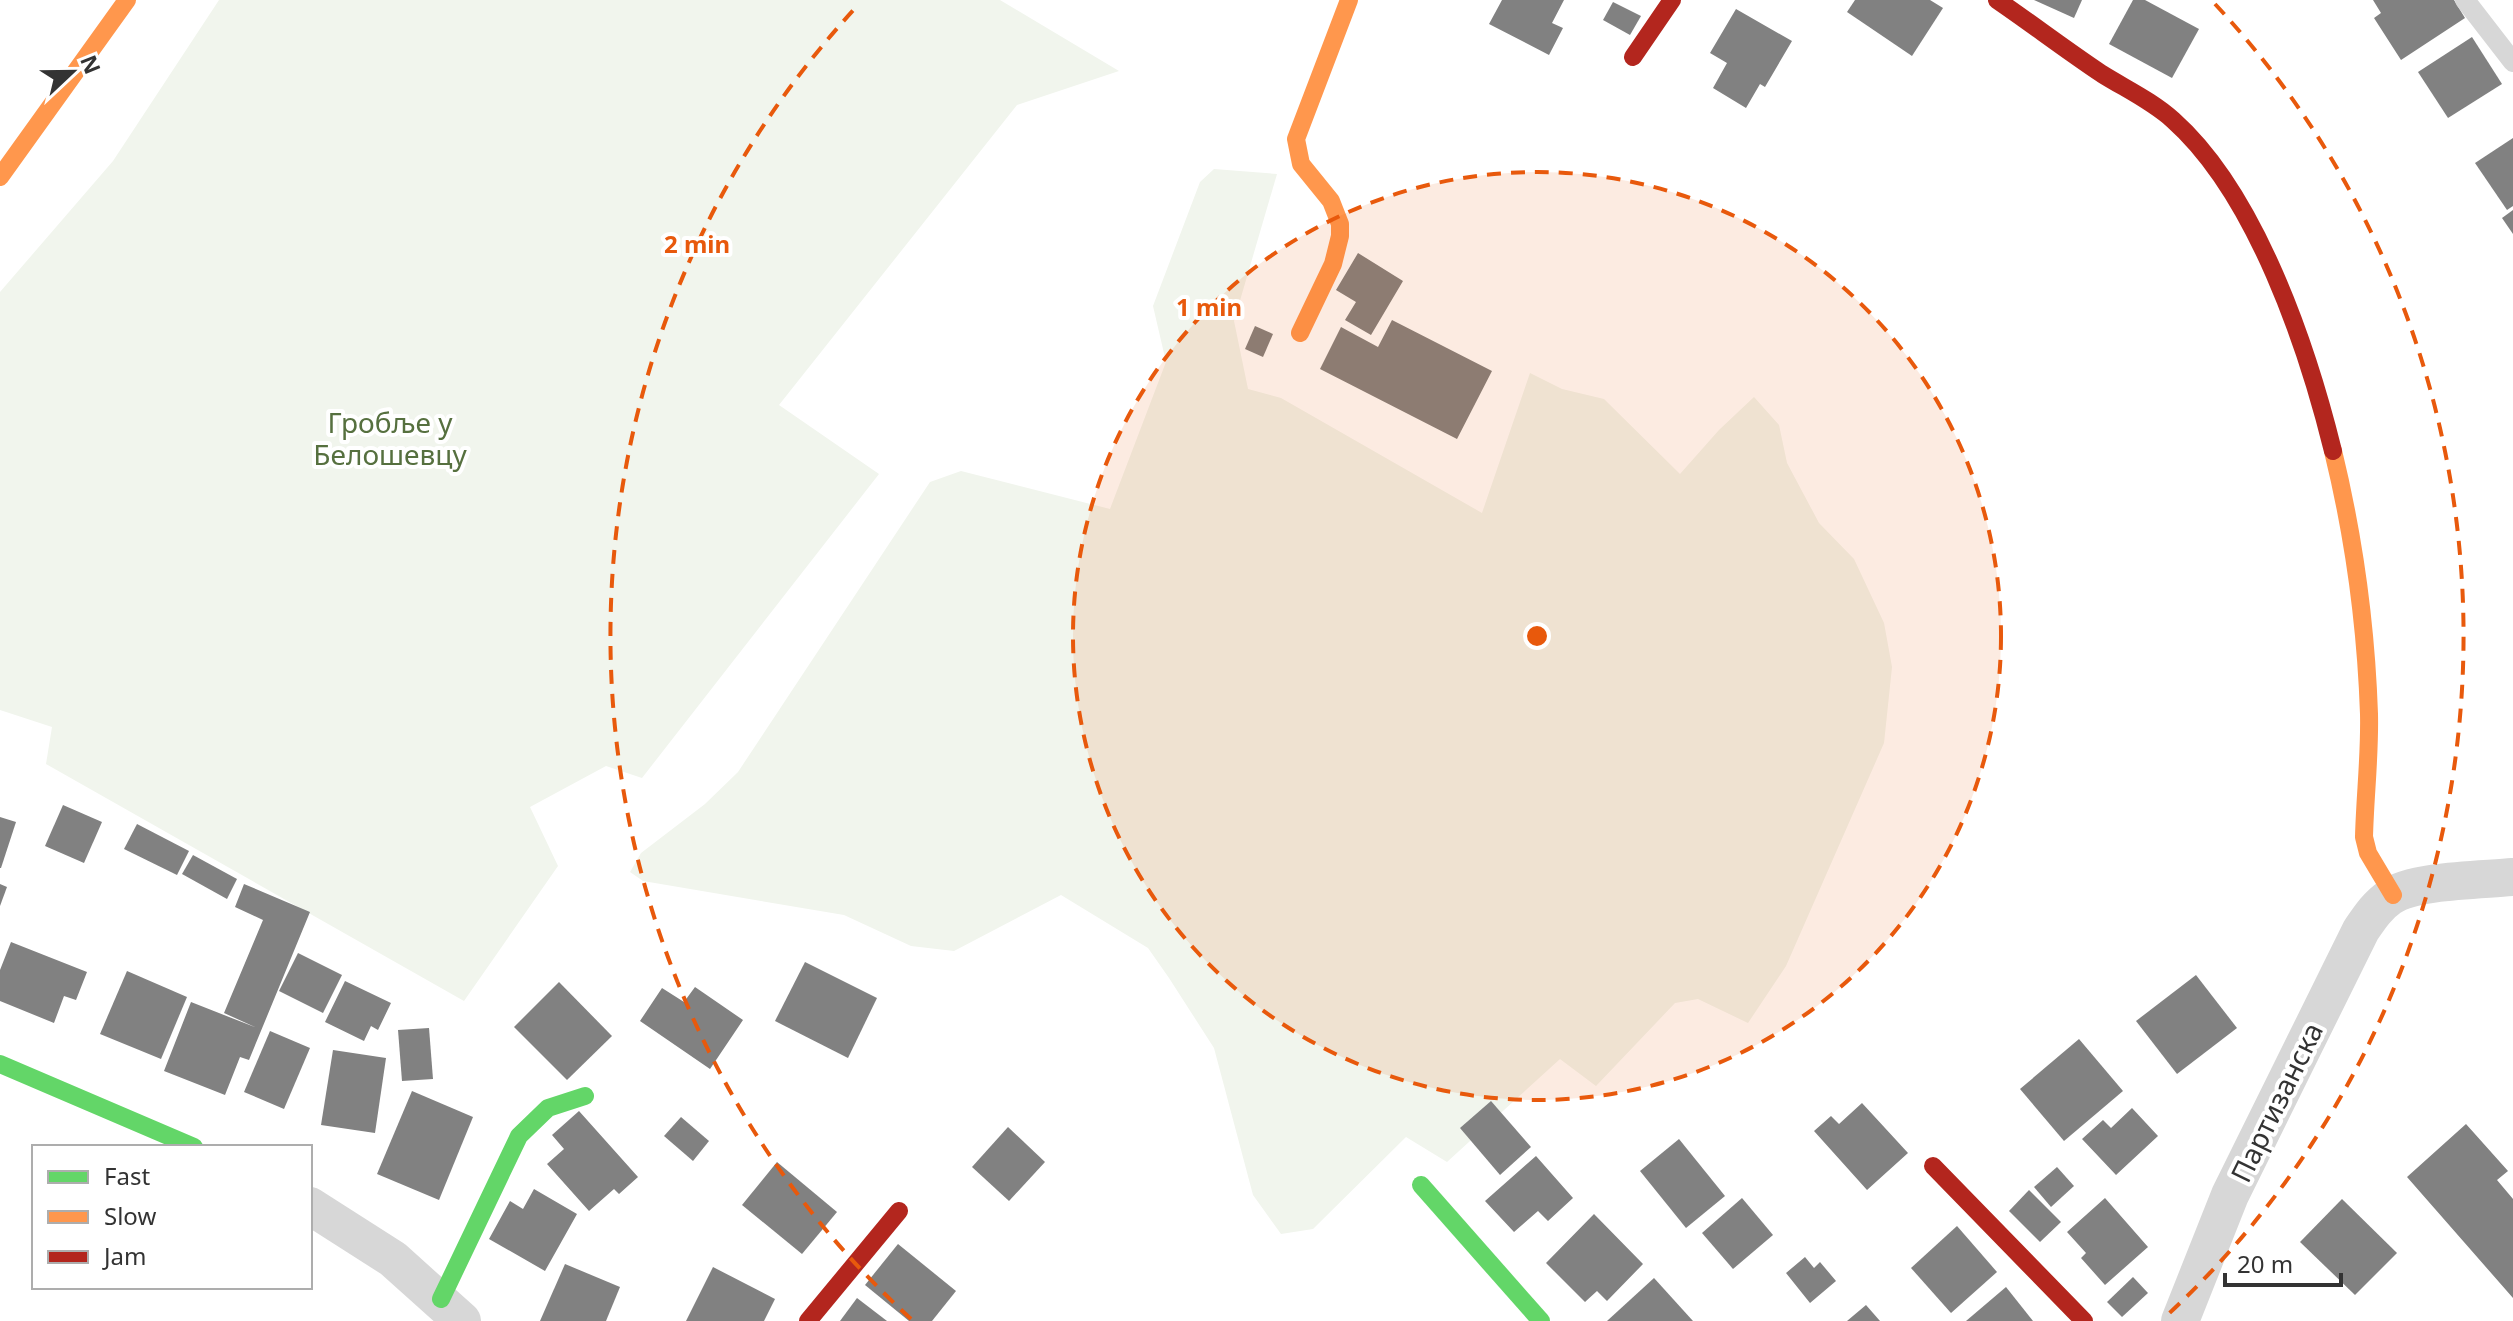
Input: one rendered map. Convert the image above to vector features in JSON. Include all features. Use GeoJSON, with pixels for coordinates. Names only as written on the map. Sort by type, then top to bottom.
{"type":"FeatureCollection","features":[{"type":"Feature","properties":{"kind":"street"},"geometry":{"type":"LineString","coordinates":[[0,177],[127,0]]}},
{"type":"Feature","properties":{"kind":"street"},"geometry":{"type":"LineString","coordinates":[[1300,333],[1338,249],[1341,225],[1336,209],[1300,165],[1295,152],[1296,139],[1349,0]]}},
{"type":"Feature","properties":{"kind":"street"},"geometry":{"type":"LineString","coordinates":[[1633,57],[1672,0]]}},
{"type":"Feature","properties":{"kind":"street"},"geometry":{"type":"LineString","coordinates":[[1997,0],[2174,120],[2204,153],[2240,207],[2285,301],[2312,374],[2348,515],[2369,701],[2364,837],[2368,853],[2393,895],[2426,885],[2513,877]]}},
{"type":"Feature","properties":{"kind":"street","name":"Партизанска"},"geometry":{"type":"LineString","coordinates":[[2180,1321],[2230,1195],[2347,958],[2375,910],[2393,895]]}},
{"type":"Feature","properties":{"kind":"street"},"geometry":{"type":"LineString","coordinates":[[0,1064],[189,1145]]}},
{"type":"Feature","properties":{"kind":"street"},"geometry":{"type":"LineString","coordinates":[[312,1207],[393,1259],[452,1310],[505,1161],[519,1136],[531,1120],[552,1104],[585,1096]]}},
{"type":"Feature","properties":{"kind":"street"},"geometry":{"type":"LineString","coordinates":[[1933,1166],[2084,1321]]}},
{"type":"Feature","properties":{"kind":"street"},"geometry":{"type":"LineString","coordinates":[[1421,1185],[1541,1321]]}},
{"type":"Feature","properties":{"kind":"street"},"geometry":{"type":"LineString","coordinates":[[808,1321],[899,1211]]}},
{"type":"Feature","properties":{"kind":"lane"},"geometry":{"type":"LineString","coordinates":[[2465,0],[2513,62]]}},
{"type":"Feature","properties":{"kind":"green space","name":"Гробље у Белошевцу"},"geometry":{"type":"Polygon","coordinates":[[[219,0],[1000,0],[1119,71],[1017,105],[779,405],[879,474],[642,778],[606,766],[530,807],[558,866],[464,1001],[46,764],[52,727],[0,710],[0,292],[113,161],[219,0]]]}},
{"type":"Feature","properties":{"kind":"green space"},"geometry":{"type":"Polygon","coordinates":[[[1214,169],[1277,174],[1234,321],[1248,389],[1281,398],[1482,513],[1530,373],[1562,389],[1604,399],[1680,474],[1754,397],[1779,425],[1787,463],[1819,523],[1854,559],[1884,623],[1892,667],[1884,743],[1786,966],[1748,1023],[1698,999],[1675,1003],[1596,1086],[1560,1059],[1447,1162],[1406,1137],[1313,1229],[1281,1234],[1253,1195],[1214,1048],[1169,978],[1148,948],[1061,895],[954,951],[911,946],[844,915],[643,881],[630,872],[641,853],[705,804],[738,772],[930,482],[961,471],[1110,509],[1166,362],[1153,306],[1200,182],[1214,169]]]}},
{"type":"Feature","properties":{"kind":"building"},"geometry":{"type":"Polygon","coordinates":[[[1502,0],[1564,0],[1552,23],[1563,28],[1549,55],[1489,24],[1502,0]]]}},
{"type":"Feature","properties":{"kind":"building"},"geometry":{"type":"Polygon","coordinates":[[[1855,0],[1930,0],[1943,8],[1912,56],[1847,12],[1855,0]]]}},
{"type":"Feature","properties":{"kind":"building"},"geometry":{"type":"Polygon","coordinates":[[[2034,0],[2082,0],[2074,18],[2034,0]]]}},
{"type":"Feature","properties":{"kind":"building"},"geometry":{"type":"Polygon","coordinates":[[[2133,0],[2145,0],[2199,29],[2172,78],[2109,44],[2133,0]]]}},
{"type":"Feature","properties":{"kind":"building"},"geometry":{"type":"Polygon","coordinates":[[[2373,0],[2454,0],[2465,18],[2401,60],[2374,18],[2381,13],[2373,0]]]}},
{"type":"Feature","properties":{"kind":"building"},"geometry":{"type":"Polygon","coordinates":[[[1613,2],[1641,16],[1630,35],[1603,20],[1613,2]]]}},
{"type":"Feature","properties":{"kind":"building"},"geometry":{"type":"Polygon","coordinates":[[[1736,9],[1792,41],[1765,87],[1760,84],[1746,108],[1713,88],[1727,63],[1710,53],[1736,9]]]}},
{"type":"Feature","properties":{"kind":"building"},"geometry":{"type":"Polygon","coordinates":[[[2472,37],[2502,84],[2448,118],[2418,72],[2472,37]]]}},
{"type":"Feature","properties":{"kind":"building"},"geometry":{"type":"Polygon","coordinates":[[[2513,138],[2513,206],[2507,210],[2475,163],[2513,138]]]}},
{"type":"Feature","properties":{"kind":"building"},"geometry":{"type":"Polygon","coordinates":[[[2513,210],[2513,234],[2502,218],[2513,210]]]}},
{"type":"Feature","properties":{"kind":"building"},"geometry":{"type":"Polygon","coordinates":[[[1358,253],[1403,281],[1371,335],[1345,320],[1356,302],[1336,290],[1358,253]]]}},
{"type":"Feature","properties":{"kind":"building"},"geometry":{"type":"Polygon","coordinates":[[[1392,320],[1492,371],[1457,439],[1320,369],[1341,327],[1378,347],[1392,320]]]}},
{"type":"Feature","properties":{"kind":"building"},"geometry":{"type":"Polygon","coordinates":[[[1255,326],[1273,334],[1263,357],[1245,349],[1255,326]]]}},
{"type":"Feature","properties":{"kind":"building"},"geometry":{"type":"Polygon","coordinates":[[[63,805],[102,822],[84,863],[45,846],[63,805]]]}},
{"type":"Feature","properties":{"kind":"building"},"geometry":{"type":"Polygon","coordinates":[[[0,817],[16,822],[1,868],[0,868],[0,817]]]}},
{"type":"Feature","properties":{"kind":"building"},"geometry":{"type":"Polygon","coordinates":[[[137,824],[189,851],[177,875],[124,849],[137,824]]]}},
{"type":"Feature","properties":{"kind":"building"},"geometry":{"type":"Polygon","coordinates":[[[193,855],[237,879],[227,899],[182,874],[193,855]]]}},
{"type":"Feature","properties":{"kind":"building"},"geometry":{"type":"Polygon","coordinates":[[[0,884],[7,887],[0,906],[0,884]]]}},
{"type":"Feature","properties":{"kind":"building"},"geometry":{"type":"Polygon","coordinates":[[[244,884],[310,912],[249,1060],[240,1057],[225,1095],[164,1071],[191,1002],[257,1028],[224,1013],[263,920],[235,907],[244,884]]]}},
{"type":"Feature","properties":{"kind":"building"},"geometry":{"type":"Polygon","coordinates":[[[11,942],[87,972],[76,1000],[64,996],[54,1023],[0,1001],[0,970],[11,942]]]}},
{"type":"Feature","properties":{"kind":"building"},"geometry":{"type":"Polygon","coordinates":[[[298,953],[342,975],[323,1013],[279,991],[298,953]]]}},
{"type":"Feature","properties":{"kind":"building"},"geometry":{"type":"Polygon","coordinates":[[[805,962],[877,998],[848,1058],[775,1021],[805,962]]]}},
{"type":"Feature","properties":{"kind":"building"},"geometry":{"type":"Polygon","coordinates":[[[127,971],[187,997],[161,1059],[100,1034],[127,971]]]}},
{"type":"Feature","properties":{"kind":"building"},"geometry":{"type":"Polygon","coordinates":[[[2196,975],[2237,1028],[2177,1074],[2136,1021],[2196,975]]]}},
{"type":"Feature","properties":{"kind":"building"},"geometry":{"type":"Polygon","coordinates":[[[345,981],[391,1003],[378,1030],[371,1026],[364,1041],[325,1022],[345,981]]]}},
{"type":"Feature","properties":{"kind":"building"},"geometry":{"type":"Polygon","coordinates":[[[559,982],[612,1036],[567,1080],[514,1027],[559,982]]]}},
{"type":"Feature","properties":{"kind":"building"},"geometry":{"type":"Polygon","coordinates":[[[695,987],[743,1020],[710,1069],[640,1021],[662,988],[684,1002],[695,987]]]}},
{"type":"Feature","properties":{"kind":"building"},"geometry":{"type":"Polygon","coordinates":[[[429,1028],[433,1079],[402,1081],[398,1030],[429,1028]]]}},
{"type":"Feature","properties":{"kind":"building"},"geometry":{"type":"Polygon","coordinates":[[[270,1031],[310,1048],[284,1109],[244,1092],[270,1031]]]}},
{"type":"Feature","properties":{"kind":"building"},"geometry":{"type":"Polygon","coordinates":[[[2079,1039],[2123,1091],[2064,1141],[2020,1089],[2079,1039]]]}},
{"type":"Feature","properties":{"kind":"building"},"geometry":{"type":"Polygon","coordinates":[[[333,1050],[386,1058],[375,1133],[321,1125],[333,1050]]]}},
{"type":"Feature","properties":{"kind":"building"},"geometry":{"type":"Polygon","coordinates":[[[412,1091],[473,1117],[439,1200],[377,1174],[412,1091]]]}},
{"type":"Feature","properties":{"kind":"building"},"geometry":{"type":"Polygon","coordinates":[[[1491,1101],[1531,1147],[1500,1175],[1460,1128],[1491,1101]]]}},
{"type":"Feature","properties":{"kind":"building"},"geometry":{"type":"Polygon","coordinates":[[[1862,1103],[1908,1153],[1867,1190],[1814,1131],[1831,1116],[1839,1124],[1862,1103]]]}},
{"type":"Feature","properties":{"kind":"building"},"geometry":{"type":"Polygon","coordinates":[[[2132,1108],[2158,1136],[2116,1175],[2082,1139],[2103,1120],[2111,1128],[2132,1108]]]}},
{"type":"Feature","properties":{"kind":"building"},"geometry":{"type":"Polygon","coordinates":[[[579,1111],[638,1177],[619,1194],[614,1189],[589,1211],[547,1164],[564,1149],[552,1135],[579,1111]]]}},
{"type":"Feature","properties":{"kind":"building"},"geometry":{"type":"Polygon","coordinates":[[[681,1117],[709,1141],[693,1161],[664,1136],[681,1117]]]}},
{"type":"Feature","properties":{"kind":"building"},"geometry":{"type":"Polygon","coordinates":[[[2466,1124],[2508,1171],[2497,1180],[2513,1199],[2513,1298],[2407,1177],[2466,1124]]]}},
{"type":"Feature","properties":{"kind":"building"},"geometry":{"type":"Polygon","coordinates":[[[1008,1127],[1045,1162],[1009,1201],[972,1167],[1008,1127]]]}},
{"type":"Feature","properties":{"kind":"building"},"geometry":{"type":"Polygon","coordinates":[[[1679,1139],[1725,1196],[1686,1228],[1640,1171],[1679,1139]]]}},
{"type":"Feature","properties":{"kind":"building"},"geometry":{"type":"Polygon","coordinates":[[[1536,1156],[1573,1198],[1548,1221],[1538,1211],[1514,1232],[1485,1201],[1536,1156]]]}},
{"type":"Feature","properties":{"kind":"building"},"geometry":{"type":"Polygon","coordinates":[[[777,1162],[837,1212],[802,1254],[742,1205],[777,1162]]]}},
{"type":"Feature","properties":{"kind":"building"},"geometry":{"type":"Polygon","coordinates":[[[2057,1167],[2074,1186],[2051,1207],[2034,1187],[2057,1167]]]}},
{"type":"Feature","properties":{"kind":"building"},"geometry":{"type":"Polygon","coordinates":[[[534,1189],[577,1214],[545,1271],[489,1239],[510,1201],[523,1209],[534,1189]]]}},
{"type":"Feature","properties":{"kind":"building"},"geometry":{"type":"Polygon","coordinates":[[[2029,1190],[2061,1222],[2040,1242],[2009,1211],[2029,1190]]]}},
{"type":"Feature","properties":{"kind":"building"},"geometry":{"type":"Polygon","coordinates":[[[1742,1198],[1773,1235],[1733,1269],[1702,1233],[1742,1198]]]}},
{"type":"Feature","properties":{"kind":"building"},"geometry":{"type":"Polygon","coordinates":[[[2105,1198],[2148,1247],[2105,1285],[2081,1258],[2086,1253],[2067,1232],[2105,1198]]]}},
{"type":"Feature","properties":{"kind":"building"},"geometry":{"type":"Polygon","coordinates":[[[2342,1199],[2397,1253],[2355,1295],[2300,1242],[2342,1199]]]}},
{"type":"Feature","properties":{"kind":"building"},"geometry":{"type":"Polygon","coordinates":[[[1594,1214],[1643,1264],[1607,1301],[1597,1291],[1585,1302],[1546,1263],[1594,1214]]]}},
{"type":"Feature","properties":{"kind":"building"},"geometry":{"type":"Polygon","coordinates":[[[1957,1226],[1997,1272],[1951,1313],[1911,1268],[1957,1226]]]}},
{"type":"Feature","properties":{"kind":"building"},"geometry":{"type":"Polygon","coordinates":[[[898,1244],[956,1291],[932,1321],[909,1321],[865,1285],[898,1244]]]}},
{"type":"Feature","properties":{"kind":"building"},"geometry":{"type":"Polygon","coordinates":[[[1805,1257],[1814,1268],[1820,1262],[1836,1281],[1810,1303],[1786,1273],[1805,1257]]]}},
{"type":"Feature","properties":{"kind":"building"},"geometry":{"type":"Polygon","coordinates":[[[565,1264],[620,1287],[606,1321],[540,1321],[565,1264]]]}},
{"type":"Feature","properties":{"kind":"building"},"geometry":{"type":"Polygon","coordinates":[[[713,1267],[775,1299],[764,1321],[686,1321],[713,1267]]]}},
{"type":"Feature","properties":{"kind":"building"},"geometry":{"type":"Polygon","coordinates":[[[2133,1277],[2148,1293],[2122,1317],[2107,1302],[2133,1277]]]}},
{"type":"Feature","properties":{"kind":"building"},"geometry":{"type":"Polygon","coordinates":[[[1654,1278],[1693,1321],[1607,1321],[1654,1278]]]}},
{"type":"Feature","properties":{"kind":"building"},"geometry":{"type":"Polygon","coordinates":[[[2006,1287],[2033,1321],[1966,1321],[2006,1287]]]}},
{"type":"Feature","properties":{"kind":"building"},"geometry":{"type":"Polygon","coordinates":[[[857,1298],[887,1321],[840,1321],[857,1298]]]}},
{"type":"Feature","properties":{"kind":"building"},"geometry":{"type":"Polygon","coordinates":[[[1866,1305],[1880,1321],[1847,1321],[1866,1305]]]}},
{"type":"Feature","properties":{"kind":"traffic: fast"},"geometry":{"type":"LineString","coordinates":[[0,1064],[189,1145]]}},
{"type":"Feature","properties":{"kind":"traffic: fast"},"geometry":{"type":"LineString","coordinates":[[441,1299],[519,1136],[548,1108],[585,1096]]}},
{"type":"Feature","properties":{"kind":"traffic: fast"},"geometry":{"type":"LineString","coordinates":[[1421,1185],[1541,1321]]}},
{"type":"Feature","properties":{"kind":"traffic: slow"},"geometry":{"type":"LineString","coordinates":[[0,177],[127,0]]}},
{"type":"Feature","properties":{"kind":"traffic: slow"},"geometry":{"type":"LineString","coordinates":[[1300,333],[1333,264],[1340,224],[1331,201],[1301,164],[1296,139],[1349,0]]}},
{"type":"Feature","properties":{"kind":"traffic: slow"},"geometry":{"type":"LineString","coordinates":[[2333,451],[2353,549],[2365,648],[2369,729],[2364,837],[2368,853],[2393,895]]}},
{"type":"Feature","properties":{"kind":"traffic: jam"},"geometry":{"type":"LineString","coordinates":[[1633,57],[1672,0]]}},
{"type":"Feature","properties":{"kind":"traffic: jam"},"geometry":{"type":"LineString","coordinates":[[1997,0],[2102,74],[2156,107],[2203,151],[2229,188],[2274,274],[2309,365],[2333,451]]}},
{"type":"Feature","properties":{"kind":"traffic: jam"},"geometry":{"type":"LineString","coordinates":[[1933,1166],[2084,1321]]}},
{"type":"Feature","properties":{"kind":"traffic: jam"},"geometry":{"type":"LineString","coordinates":[[808,1321],[899,1211]]}}]}
